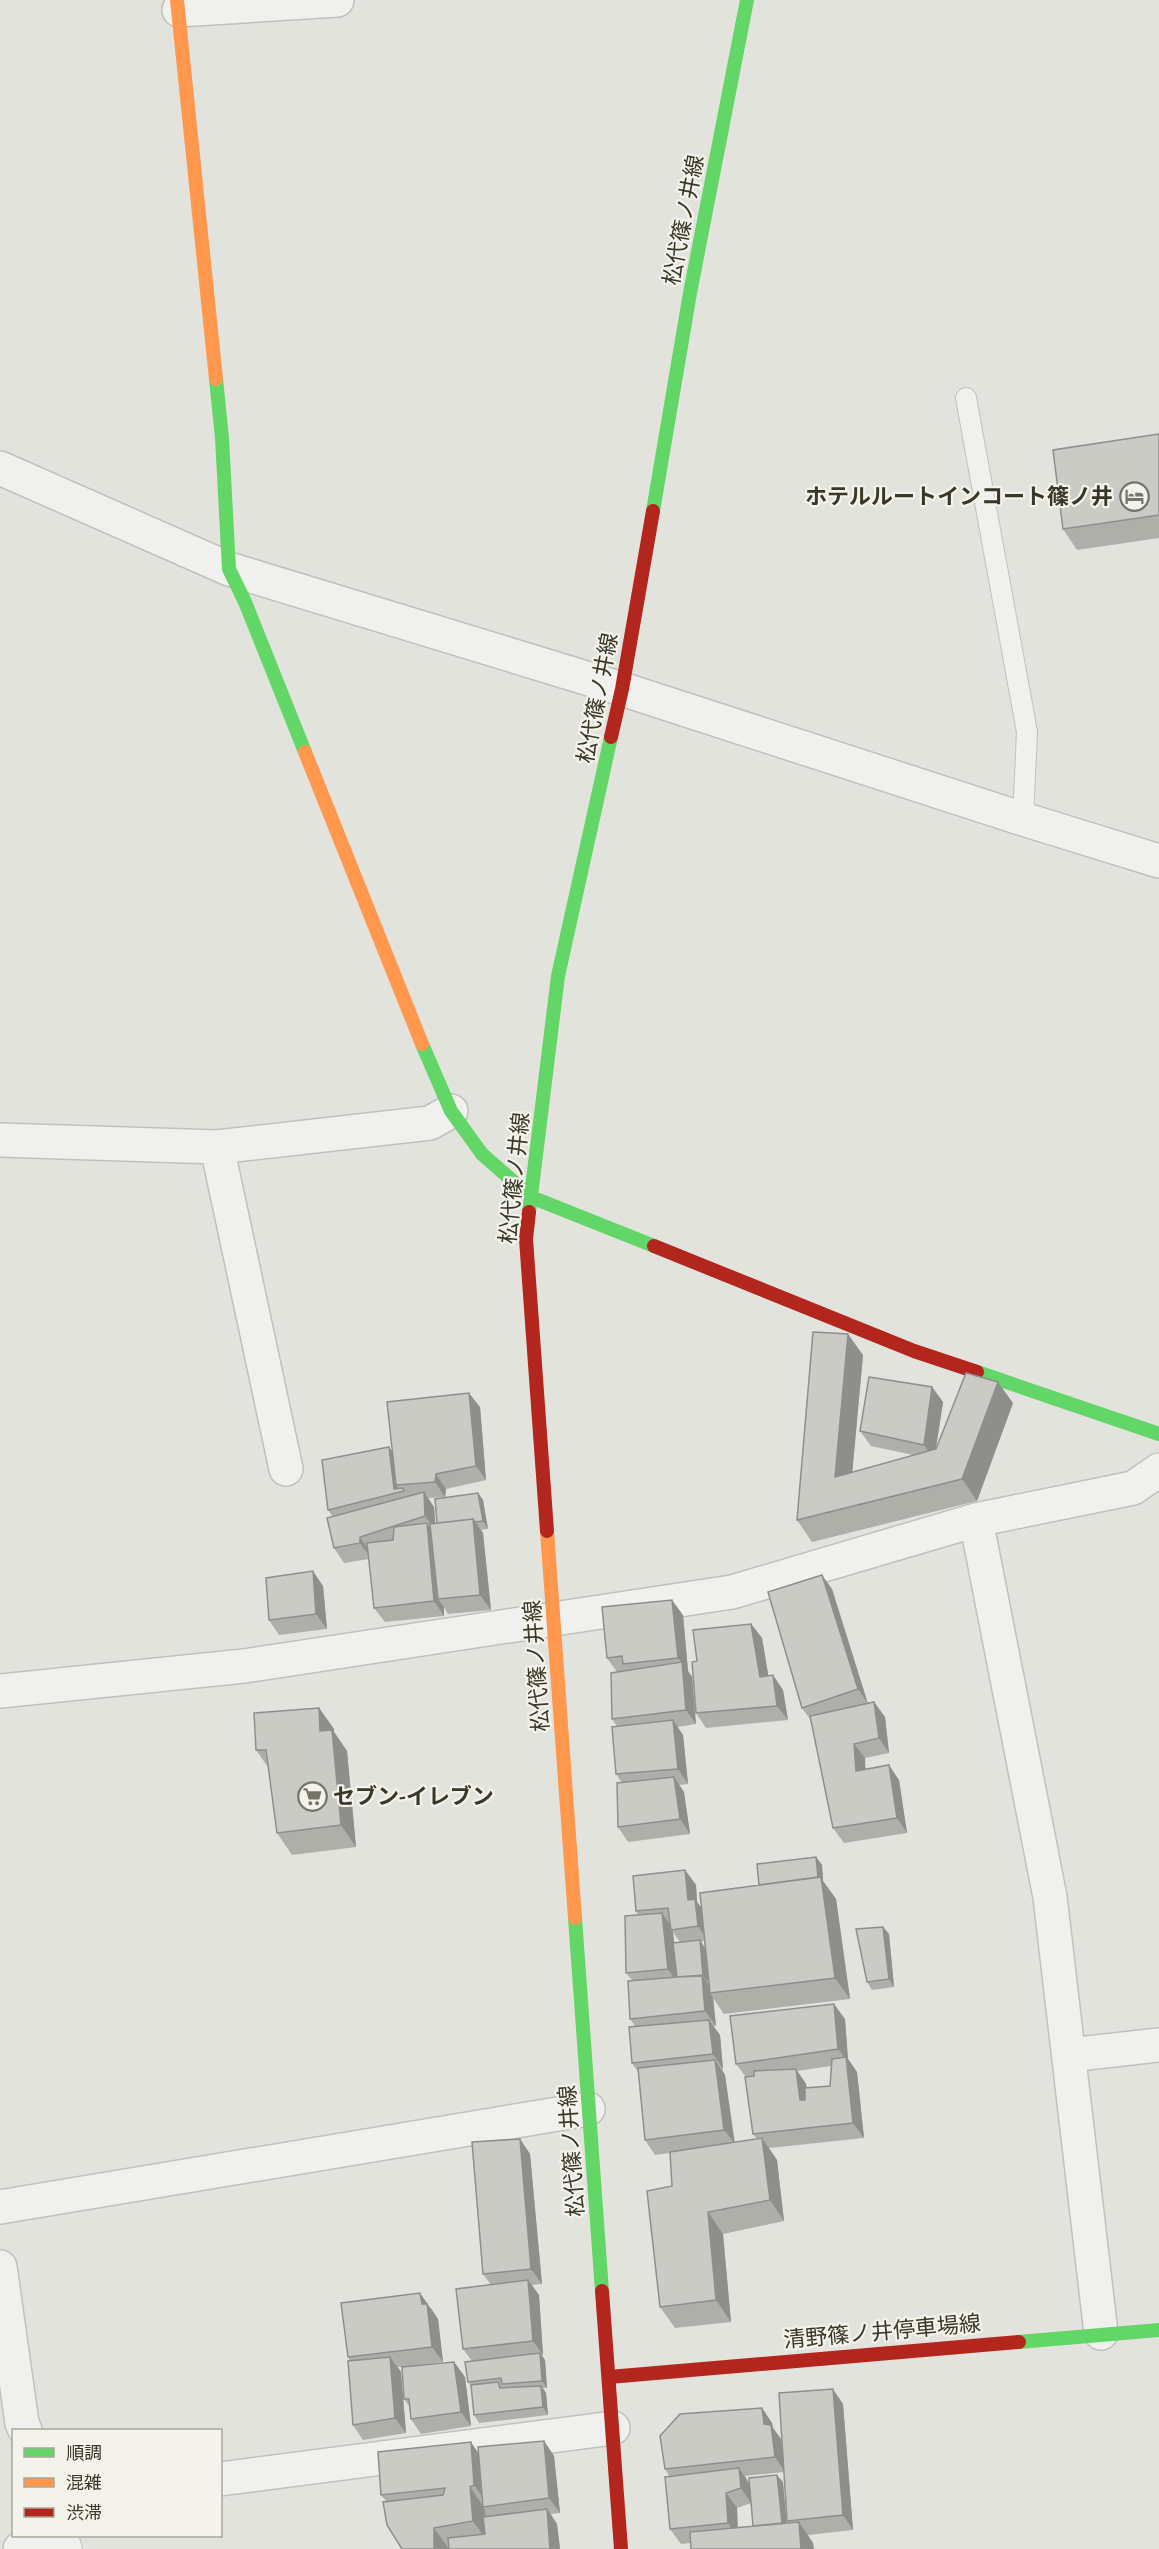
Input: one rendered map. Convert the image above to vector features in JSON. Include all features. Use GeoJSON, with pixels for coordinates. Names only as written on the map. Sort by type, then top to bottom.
{"type":"FeatureCollection","features":[{"type":"Feature","properties":{"kind":"main road","name":"松代篠ノ井線"},"geometry":{"type":"LineString","coordinates":[[621,2549],[526,1239],[558,976],[622,689],[690,293],[747,0]]}},
{"type":"Feature","properties":{"kind":"main road"},"geometry":{"type":"LineString","coordinates":[[178,5],[222,438],[229,569],[434,1075],[451,1111],[482,1154],[531,1197],[914,1351],[1159,1434]]}},
{"type":"Feature","properties":{"kind":"main road","name":"清野篠ノ井停車場線"},"geometry":{"type":"LineString","coordinates":[[609,2377],[1101,2333],[1159,2330]]}},
{"type":"Feature","properties":{"kind":"street"},"geometry":{"type":"LineString","coordinates":[[178,5],[337,0]]}},
{"type":"Feature","properties":{"kind":"street"},"geometry":{"type":"LineString","coordinates":[[0,468],[229,569],[622,689],[1159,861]]}},
{"type":"Feature","properties":{"kind":"street"},"geometry":{"type":"LineString","coordinates":[[0,1140],[217,1147],[430,1124],[451,1111]]}},
{"type":"Feature","properties":{"kind":"street"},"geometry":{"type":"LineString","coordinates":[[217,1147],[286,1469]]}},
{"type":"Feature","properties":{"kind":"street"},"geometry":{"type":"LineString","coordinates":[[0,1691],[244,1666],[732,1592],[976,1520],[1133,1488],[1159,1470]]}},
{"type":"Feature","properties":{"kind":"street"},"geometry":{"type":"LineString","coordinates":[[976,1520],[1050,1897],[1101,2333]]}},
{"type":"Feature","properties":{"kind":"street"},"geometry":{"type":"LineString","coordinates":[[1069,2055],[1159,2045]]}},
{"type":"Feature","properties":{"kind":"street"},"geometry":{"type":"LineString","coordinates":[[0,2206],[588,2109]]}},
{"type":"Feature","properties":{"kind":"street"},"geometry":{"type":"LineString","coordinates":[[0,2267],[22,2423],[25,2429]]}},
{"type":"Feature","properties":{"kind":"street"},"geometry":{"type":"LineString","coordinates":[[222,2479],[613,2428]]}},
{"type":"Feature","properties":{"kind":"street"},"geometry":{"type":"LineString","coordinates":[[20,2549],[49,2537]]}},
{"type":"Feature","properties":{"kind":"lane"},"geometry":{"type":"LineString","coordinates":[[966,398],[1027,732],[1023,819]]}},
{"type":"Feature","properties":{"kind":"building"},"geometry":{"type":"Polygon","coordinates":[[[1159,434],[1159,515],[1063,529],[1053,450],[1159,434]]]}},
{"type":"Feature","properties":{"kind":"building"},"geometry":{"type":"Polygon","coordinates":[[[813,1332],[848,1334],[835,1477],[936,1449],[966,1373],[998,1382],[962,1479],[797,1520],[813,1332]]]}},
{"type":"Feature","properties":{"kind":"building"},"geometry":{"type":"Polygon","coordinates":[[[869,1377],[932,1387],[924,1445],[860,1431],[869,1377]]]}},
{"type":"Feature","properties":{"kind":"building"},"geometry":{"type":"Polygon","coordinates":[[[469,1393],[476,1466],[436,1474],[435,1482],[396,1485],[387,1402],[469,1393]]]}},
{"type":"Feature","properties":{"kind":"building"},"geometry":{"type":"Polygon","coordinates":[[[389,1447],[394,1489],[403,1488],[404,1491],[328,1510],[322,1460],[389,1447]]]}},
{"type":"Feature","properties":{"kind":"building"},"geometry":{"type":"Polygon","coordinates":[[[424,1492],[425,1516],[360,1537],[360,1543],[334,1548],[327,1518],[424,1492]]]}},
{"type":"Feature","properties":{"kind":"building"},"geometry":{"type":"Polygon","coordinates":[[[478,1493],[483,1521],[475,1522],[473,1519],[437,1523],[435,1499],[478,1493]]]}},
{"type":"Feature","properties":{"kind":"building"},"geometry":{"type":"Polygon","coordinates":[[[473,1519],[480,1595],[438,1599],[430,1524],[473,1519]]]}},
{"type":"Feature","properties":{"kind":"building"},"geometry":{"type":"Polygon","coordinates":[[[427,1523],[434,1601],[374,1608],[367,1543],[393,1540],[394,1527],[427,1523]]]}},
{"type":"Feature","properties":{"kind":"building"},"geometry":{"type":"Polygon","coordinates":[[[313,1571],[316,1614],[269,1620],[266,1578],[313,1571]]]}},
{"type":"Feature","properties":{"kind":"building"},"geometry":{"type":"Polygon","coordinates":[[[822,1575],[858,1689],[802,1708],[768,1592],[822,1575]]]}},
{"type":"Feature","properties":{"kind":"building"},"geometry":{"type":"Polygon","coordinates":[[[672,1600],[678,1658],[623,1664],[622,1656],[607,1658],[602,1607],[672,1600]]]}},
{"type":"Feature","properties":{"kind":"building"},"geometry":{"type":"Polygon","coordinates":[[[751,1624],[760,1677],[773,1675],[777,1706],[696,1713],[692,1662],[697,1661],[693,1630],[751,1624]]]}},
{"type":"Feature","properties":{"kind":"building"},"geometry":{"type":"Polygon","coordinates":[[[682,1662],[686,1710],[612,1719],[611,1673],[682,1662]]]}},
{"type":"Feature","properties":{"kind":"building"},"geometry":{"type":"Polygon","coordinates":[[[874,1702],[879,1738],[854,1744],[856,1771],[889,1765],[897,1818],[833,1828],[810,1716],[874,1702]]]}},
{"type":"Feature","properties":{"kind":"building"},"geometry":{"type":"Polygon","coordinates":[[[319,1708],[320,1731],[332,1730],[341,1825],[277,1833],[266,1750],[256,1750],[254,1713],[319,1708]]]}},
{"type":"Feature","properties":{"kind":"building"},"geometry":{"type":"Polygon","coordinates":[[[673,1720],[678,1769],[616,1774],[612,1727],[673,1720]]]}},
{"type":"Feature","properties":{"kind":"building"},"geometry":{"type":"Polygon","coordinates":[[[674,1777],[680,1819],[618,1827],[617,1783],[674,1777]]]}},
{"type":"Feature","properties":{"kind":"building"},"geometry":{"type":"Polygon","coordinates":[[[816,1857],[818,1877],[759,1885],[757,1864],[816,1857]]]}},
{"type":"Feature","properties":{"kind":"building"},"geometry":{"type":"Polygon","coordinates":[[[685,1870],[688,1900],[695,1899],[698,1926],[671,1930],[668,1908],[636,1911],[633,1876],[685,1870]]]}},
{"type":"Feature","properties":{"kind":"building"},"geometry":{"type":"Polygon","coordinates":[[[821,1877],[835,1978],[710,1993],[700,1893],[821,1877]]]}},
{"type":"Feature","properties":{"kind":"building"},"geometry":{"type":"Polygon","coordinates":[[[662,1913],[668,1969],[626,1973],[625,1916],[662,1913]]]}},
{"type":"Feature","properties":{"kind":"building"},"geometry":{"type":"Polygon","coordinates":[[[883,1927],[889,1979],[867,1982],[856,1929],[883,1927]]]}},
{"type":"Feature","properties":{"kind":"building"},"geometry":{"type":"Polygon","coordinates":[[[700,1940],[703,1976],[677,1977],[673,1943],[700,1940]]]}},
{"type":"Feature","properties":{"kind":"building"},"geometry":{"type":"Polygon","coordinates":[[[702,1975],[705,2011],[630,2019],[628,1981],[702,1975]]]}},
{"type":"Feature","properties":{"kind":"building"},"geometry":{"type":"Polygon","coordinates":[[[834,2004],[838,2049],[736,2064],[730,2016],[834,2004]]]}},
{"type":"Feature","properties":{"kind":"building"},"geometry":{"type":"Polygon","coordinates":[[[709,2020],[713,2054],[632,2063],[629,2027],[709,2020]]]}},
{"type":"Feature","properties":{"kind":"building"},"geometry":{"type":"Polygon","coordinates":[[[846,2057],[853,2123],[753,2134],[745,2077],[754,2076],[754,2071],[796,2069],[800,2100],[805,2100],[805,2088],[830,2086],[832,2059],[846,2057]]]}},
{"type":"Feature","properties":{"kind":"building"},"geometry":{"type":"Polygon","coordinates":[[[715,2060],[724,2130],[645,2140],[638,2068],[715,2060]]]}},
{"type":"Feature","properties":{"kind":"building"},"geometry":{"type":"Polygon","coordinates":[[[762,2138],[770,2200],[708,2212],[716,2300],[660,2307],[647,2191],[672,2186],[670,2152],[762,2138]]]}},
{"type":"Feature","properties":{"kind":"building"},"geometry":{"type":"Polygon","coordinates":[[[520,2139],[531,2269],[483,2274],[472,2142],[520,2139]]]}},
{"type":"Feature","properties":{"kind":"building"},"geometry":{"type":"Polygon","coordinates":[[[528,2280],[533,2341],[463,2349],[456,2289],[528,2280]]]}},
{"type":"Feature","properties":{"kind":"building"},"geometry":{"type":"Polygon","coordinates":[[[420,2293],[422,2304],[427,2304],[432,2347],[348,2357],[341,2303],[420,2293]]]}},
{"type":"Feature","properties":{"kind":"building"},"geometry":{"type":"Polygon","coordinates":[[[540,2353],[542,2381],[502,2384],[501,2378],[468,2382],[465,2362],[540,2353]]]}},
{"type":"Feature","properties":{"kind":"building"},"geometry":{"type":"Polygon","coordinates":[[[390,2357],[395,2418],[353,2425],[348,2361],[390,2357]]]}},
{"type":"Feature","properties":{"kind":"building"},"geometry":{"type":"Polygon","coordinates":[[[454,2362],[461,2412],[411,2419],[409,2399],[404,2399],[402,2367],[454,2362]]]}},
{"type":"Feature","properties":{"kind":"building"},"geometry":{"type":"Polygon","coordinates":[[[498,2382],[500,2388],[541,2386],[543,2407],[474,2415],[471,2385],[498,2382]]]}},
{"type":"Feature","properties":{"kind":"building"},"geometry":{"type":"Polygon","coordinates":[[[833,2389],[843,2515],[787,2521],[779,2393],[833,2389]]]}},
{"type":"Feature","properties":{"kind":"building"},"geometry":{"type":"Polygon","coordinates":[[[762,2408],[764,2424],[771,2425],[775,2457],[665,2469],[660,2436],[680,2414],[762,2408]]]}},
{"type":"Feature","properties":{"kind":"building"},"geometry":{"type":"Polygon","coordinates":[[[544,2441],[549,2498],[483,2507],[478,2447],[544,2441]]]}},
{"type":"Feature","properties":{"kind":"building"},"geometry":{"type":"Polygon","coordinates":[[[471,2442],[474,2485],[470,2487],[473,2521],[434,2528],[434,2549],[402,2549],[387,2525],[383,2502],[443,2495],[445,2488],[381,2495],[378,2452],[471,2442]]]}},
{"type":"Feature","properties":{"kind":"building"},"geometry":{"type":"Polygon","coordinates":[[[739,2468],[741,2488],[726,2493],[728,2523],[670,2529],[665,2477],[739,2468]]]}},
{"type":"Feature","properties":{"kind":"building"},"geometry":{"type":"Polygon","coordinates":[[[777,2475],[782,2523],[753,2526],[749,2478],[777,2475]]]}},
{"type":"Feature","properties":{"kind":"building"},"geometry":{"type":"Polygon","coordinates":[[[547,2509],[550,2549],[449,2549],[448,2538],[485,2534],[483,2517],[547,2509]]]}},
{"type":"Feature","properties":{"kind":"building"},"geometry":{"type":"Polygon","coordinates":[[[799,2522],[801,2549],[691,2549],[690,2532],[799,2522]]]}},
{"type":"Feature","properties":{"kind":"traffic: fast"},"geometry":{"type":"LineString","coordinates":[[653,511],[690,293],[747,0]]}},
{"type":"Feature","properties":{"kind":"traffic: fast"},"geometry":{"type":"LineString","coordinates":[[216,379],[222,438],[229,569],[245,602],[305,752]]}},
{"type":"Feature","properties":{"kind":"traffic: fast"},"geometry":{"type":"LineString","coordinates":[[529,1212],[558,976],[611,737]]}},
{"type":"Feature","properties":{"kind":"traffic: fast"},"geometry":{"type":"LineString","coordinates":[[422,1044],[451,1111],[482,1154],[531,1197],[654,1246]]}},
{"type":"Feature","properties":{"kind":"traffic: fast"},"geometry":{"type":"LineString","coordinates":[[977,1372],[1159,1434]]}},
{"type":"Feature","properties":{"kind":"traffic: fast"},"geometry":{"type":"LineString","coordinates":[[575,1918],[602,2291]]}},
{"type":"Feature","properties":{"kind":"traffic: fast"},"geometry":{"type":"LineString","coordinates":[[1019,2342],[1159,2330]]}},
{"type":"Feature","properties":{"kind":"traffic: slow"},"geometry":{"type":"LineString","coordinates":[[177,0],[216,379]]}},
{"type":"Feature","properties":{"kind":"traffic: slow"},"geometry":{"type":"LineString","coordinates":[[305,752],[422,1044]]}},
{"type":"Feature","properties":{"kind":"traffic: slow"},"geometry":{"type":"LineString","coordinates":[[547,1531],[575,1918]]}},
{"type":"Feature","properties":{"kind":"traffic: jam"},"geometry":{"type":"LineString","coordinates":[[611,737],[622,689],[653,511]]}},
{"type":"Feature","properties":{"kind":"traffic: jam"},"geometry":{"type":"LineString","coordinates":[[529,1212],[526,1239],[547,1531]]}},
{"type":"Feature","properties":{"kind":"traffic: jam"},"geometry":{"type":"LineString","coordinates":[[654,1246],[914,1351],[977,1372]]}},
{"type":"Feature","properties":{"kind":"traffic: jam"},"geometry":{"type":"LineString","coordinates":[[602,2291],[621,2549]]}},
{"type":"Feature","properties":{"kind":"traffic: jam"},"geometry":{"type":"LineString","coordinates":[[609,2377],[1019,2342]]}},
{"type":"Feature","properties":{"kind":"place","name":"ホテルルートインコート篠ノ井"},"geometry":{"type":"Point","coordinates":[1134,496]}},
{"type":"Feature","properties":{"kind":"place","name":"セブン-イレブン"},"geometry":{"type":"Point","coordinates":[312,1796]}}]}
